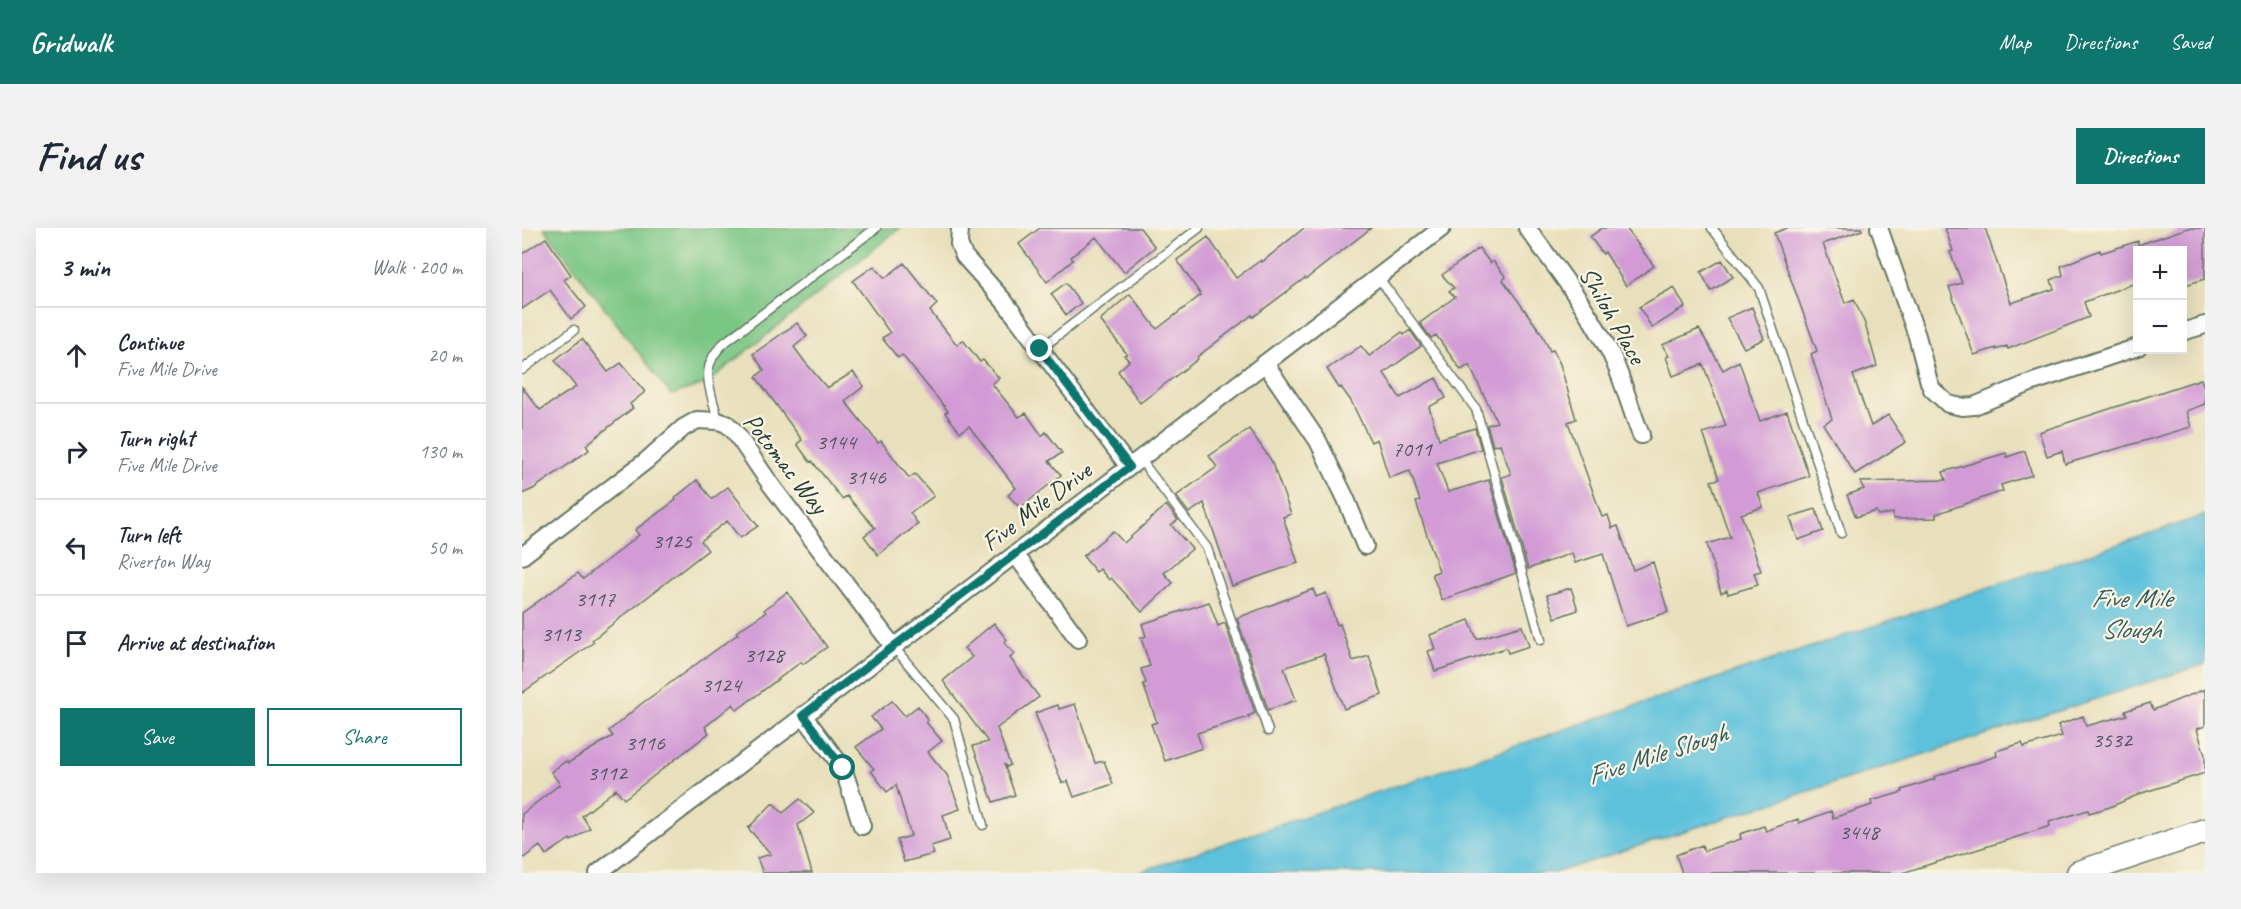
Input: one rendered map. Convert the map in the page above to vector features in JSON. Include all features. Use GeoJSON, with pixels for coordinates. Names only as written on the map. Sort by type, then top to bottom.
{"type":"FeatureCollection","features":[{"type":"Feature","properties":{"kind":"street"},"geometry":{"type":"LineString","coordinates":[[960,228],[959,244],[964,256],[1004,301],[1040,349],[1135,463]]}},
{"type":"Feature","properties":{"kind":"street","name":"Five Mile Drive"},"geometry":{"type":"LineString","coordinates":[[597,873],[1442,228]]}},
{"type":"Feature","properties":{"kind":"street","name":"Shiloh Place"},"geometry":{"type":"LineString","coordinates":[[1527,228],[1580,301],[1610,352],[1641,435]]}},
{"type":"Feature","properties":{"kind":"street"},"geometry":{"type":"LineString","coordinates":[[1879,228],[1917,336],[1929,382],[1932,389],[1948,404],[1962,407],[1974,406],[2030,382],[2133,349]]}},
{"type":"Feature","properties":{"kind":"street"},"geometry":{"type":"LineString","coordinates":[[2187,330],[2205,325]]}},
{"type":"Feature","properties":{"kind":"street"},"geometry":{"type":"LineString","coordinates":[[1265,363],[1318,441],[1346,499],[1365,546]]}},
{"type":"Feature","properties":{"kind":"street","name":"Potomac Way"},"geometry":{"type":"LineString","coordinates":[[522,556],[646,461],[683,428],[697,420],[718,421],[727,424],[735,432],[771,485],[893,646]]}},
{"type":"Feature","properties":{"kind":"street"},"geometry":{"type":"LineString","coordinates":[[1015,554],[1078,639]]}},
{"type":"Feature","properties":{"kind":"street"},"geometry":{"type":"LineString","coordinates":[[803,715],[843,768],[862,826]]}},
{"type":"Feature","properties":{"kind":"street"},"geometry":{"type":"LineString","coordinates":[[2079,873],[2205,831]]}},
{"type":"Feature","properties":{"kind":"lane"},"geometry":{"type":"LineString","coordinates":[[718,421],[706,371],[712,354],[876,228]]}},
{"type":"Feature","properties":{"kind":"lane"},"geometry":{"type":"LineString","coordinates":[[1040,349],[1199,228]]}},
{"type":"Feature","properties":{"kind":"lane"},"geometry":{"type":"LineString","coordinates":[[1712,228],[1759,288],[1840,533]]}},
{"type":"Feature","properties":{"kind":"lane"},"geometry":{"type":"LineString","coordinates":[[1378,277],[1476,408],[1541,640]]}},
{"type":"Feature","properties":{"kind":"lane"},"geometry":{"type":"LineString","coordinates":[[522,370],[574,330]]}},
{"type":"Feature","properties":{"kind":"lane"},"geometry":{"type":"LineString","coordinates":[[1135,463],[1207,548],[1268,731]]}},
{"type":"Feature","properties":{"kind":"lane"},"geometry":{"type":"LineString","coordinates":[[893,646],[954,719],[983,825]]}},
{"type":"Feature","properties":{"kind":"green space"},"geometry":{"type":"Polygon","coordinates":[[[544,228],[900,228],[707,383],[671,395],[544,228]]]}},
{"type":"Feature","properties":{"kind":"water","name":"Five Mile Slough"},"geometry":{"type":"Polygon","coordinates":[[[2205,515],[2205,664],[1554,873],[1136,873],[2205,515]]]}},
{"type":"Feature","properties":{"kind":"building"},"geometry":{"type":"Polygon","coordinates":[[[1040,228],[1140,228],[1155,247],[1124,272],[1096,237],[1071,257],[1073,260],[1047,282],[1019,244],[1040,228]]]}},
{"type":"Feature","properties":{"kind":"building"},"geometry":{"type":"Polygon","coordinates":[[[1304,228],[1371,228],[1306,279],[1253,317],[1252,315],[1140,403],[1118,371],[1129,361],[1124,355],[1127,354],[1100,320],[1130,294],[1157,329],[1201,295],[1177,260],[1208,237],[1236,278],[1261,260],[1262,262],[1304,228]]]}},
{"type":"Feature","properties":{"kind":"building"},"geometry":{"type":"Polygon","coordinates":[[[1602,228],[1626,228],[1654,266],[1626,286],[1605,252],[1603,254],[1590,237],[1602,228]]]}},
{"type":"Feature","properties":{"kind":"building"},"geometry":{"type":"Polygon","coordinates":[[[1787,228],[1861,228],[1862,230],[1823,244],[1845,303],[1854,299],[1865,324],[1877,366],[1853,375],[1871,426],[1888,415],[1906,442],[1855,474],[1823,424],[1832,419],[1811,354],[1817,351],[1774,233],[1787,228]]]}},
{"type":"Feature","properties":{"kind":"building"},"geometry":{"type":"Polygon","coordinates":[[[1945,228],[1985,228],[2011,303],[2054,289],[2051,280],[2063,275],[2061,266],[2100,250],[2101,253],[2138,241],[2138,245],[2188,228],[2205,228],[2205,279],[2187,284],[2187,246],[2133,246],[2133,284],[2084,302],[2089,317],[2008,349],[2007,346],[1974,355],[1949,287],[1962,283],[1950,252],[1953,251],[1945,228]]]}},
{"type":"Feature","properties":{"kind":"building"},"geometry":{"type":"Polygon","coordinates":[[[546,238],[571,275],[564,280],[586,307],[571,319],[550,290],[522,309],[522,254],[546,238]]]}},
{"type":"Feature","properties":{"kind":"building"},"geometry":{"type":"Polygon","coordinates":[[[1479,248],[1490,263],[1493,261],[1506,277],[1503,280],[1542,334],[1550,351],[1553,350],[1560,364],[1576,419],[1568,422],[1602,517],[1608,515],[1612,528],[1618,526],[1633,570],[1653,562],[1668,612],[1626,626],[1603,554],[1575,563],[1572,553],[1528,569],[1502,477],[1511,474],[1500,444],[1493,446],[1487,425],[1497,422],[1469,365],[1461,370],[1436,335],[1431,338],[1420,323],[1455,297],[1449,291],[1454,288],[1442,275],[1479,248]]]}},
{"type":"Feature","properties":{"kind":"building"},"geometry":{"type":"Polygon","coordinates":[[[1722,260],[1733,277],[1711,291],[1701,272],[1722,260]]]}},
{"type":"Feature","properties":{"kind":"building"},"geometry":{"type":"Polygon","coordinates":[[[904,263],[937,304],[930,311],[957,345],[963,340],[980,362],[983,360],[999,378],[992,384],[1019,417],[1026,413],[1042,436],[1046,432],[1062,453],[1049,461],[1061,475],[1020,508],[1008,495],[1016,488],[969,426],[960,432],[945,413],[948,411],[902,355],[898,358],[882,338],[890,333],[853,281],[874,266],[885,278],[904,263]]]}},
{"type":"Feature","properties":{"kind":"building"},"geometry":{"type":"Polygon","coordinates":[[[1066,283],[1081,303],[1066,315],[1051,294],[1066,283]]]}},
{"type":"Feature","properties":{"kind":"building"},"geometry":{"type":"Polygon","coordinates":[[[1674,287],[1685,307],[1652,328],[1639,307],[1674,287]]]}},
{"type":"Feature","properties":{"kind":"building"},"geometry":{"type":"Polygon","coordinates":[[[1752,307],[1764,339],[1744,348],[1727,318],[1752,307]]]}},
{"type":"Feature","properties":{"kind":"building"},"geometry":{"type":"Polygon","coordinates":[[[797,323],[807,336],[794,347],[805,362],[827,388],[853,372],[864,386],[845,401],[878,443],[881,441],[909,478],[915,474],[934,496],[910,513],[918,524],[878,555],[864,536],[875,528],[847,496],[842,499],[812,461],[810,462],[797,444],[802,440],[756,377],[764,370],[753,354],[797,323]]]}},
{"type":"Feature","properties":{"kind":"building"},"geometry":{"type":"Polygon","coordinates":[[[1699,329],[1723,370],[1739,361],[1760,421],[1787,411],[1809,476],[1758,493],[1763,507],[1741,514],[1761,571],[1754,573],[1758,585],[1728,594],[1727,590],[1721,593],[1707,544],[1730,537],[1711,481],[1719,479],[1703,433],[1726,426],[1703,364],[1673,376],[1666,357],[1669,356],[1662,345],[1699,329]]]}},
{"type":"Feature","properties":{"kind":"building"},"geometry":{"type":"Polygon","coordinates":[[[1410,330],[1421,346],[1384,373],[1400,398],[1436,378],[1446,398],[1429,407],[1439,439],[1475,428],[1481,449],[1437,463],[1448,492],[1489,480],[1516,573],[1442,600],[1432,574],[1439,571],[1416,502],[1420,501],[1410,471],[1389,478],[1377,439],[1371,442],[1351,401],[1327,369],[1361,346],[1369,356],[1402,332],[1404,335],[1410,330]]]}},
{"type":"Feature","properties":{"kind":"building"},"geometry":{"type":"Polygon","coordinates":[[[582,339],[608,372],[621,363],[645,392],[630,404],[633,408],[586,445],[589,450],[533,489],[522,494],[522,387],[540,410],[576,387],[555,360],[582,339]]]}},
{"type":"Feature","properties":{"kind":"building"},"geometry":{"type":"Polygon","coordinates":[[[2201,379],[2205,390],[2205,404],[2186,411],[2191,427],[2065,464],[2062,451],[2047,456],[2039,432],[2201,379]]]}},
{"type":"Feature","properties":{"kind":"building"},"geometry":{"type":"Polygon","coordinates":[[[1249,429],[1271,460],[1291,514],[1283,517],[1298,563],[1232,586],[1204,503],[1189,513],[1176,496],[1217,467],[1209,456],[1249,429]]]}},
{"type":"Feature","properties":{"kind":"building"},"geometry":{"type":"Polygon","coordinates":[[[2025,451],[2032,475],[2001,485],[2003,491],[1936,514],[1936,518],[1893,519],[1893,513],[1878,515],[1876,511],[1856,517],[1847,495],[1864,489],[1860,482],[1946,480],[1943,472],[2006,453],[2007,457],[2025,451]]]}},
{"type":"Feature","properties":{"kind":"building"},"geometry":{"type":"Polygon","coordinates":[[[697,480],[712,499],[728,487],[758,526],[740,538],[727,521],[701,541],[708,550],[592,640],[594,642],[522,693],[522,613],[578,573],[583,579],[639,535],[635,530],[676,500],[675,498],[697,480]]]}},
{"type":"Feature","properties":{"kind":"building"},"geometry":{"type":"Polygon","coordinates":[[[1166,505],[1178,520],[1171,525],[1192,549],[1164,573],[1173,583],[1142,612],[1111,578],[1109,580],[1100,569],[1096,572],[1083,556],[1113,531],[1124,543],[1166,505]]]}},
{"type":"Feature","properties":{"kind":"building"},"geometry":{"type":"Polygon","coordinates":[[[1816,509],[1823,531],[1798,540],[1790,517],[1816,509]]]}},
{"type":"Feature","properties":{"kind":"building"},"geometry":{"type":"Polygon","coordinates":[[[1571,588],[1578,610],[1555,618],[1547,595],[1571,588]]]}},
{"type":"Feature","properties":{"kind":"building"},"geometry":{"type":"Polygon","coordinates":[[[1313,589],[1316,597],[1326,593],[1353,661],[1369,656],[1382,695],[1344,709],[1324,654],[1284,668],[1296,700],[1268,710],[1237,618],[1313,589]]]}},
{"type":"Feature","properties":{"kind":"building"},"geometry":{"type":"Polygon","coordinates":[[[787,592],[827,647],[803,664],[801,662],[737,710],[733,704],[705,727],[709,733],[624,799],[616,789],[582,816],[590,828],[546,855],[540,846],[522,859],[522,814],[560,784],[551,772],[566,761],[568,763],[613,736],[609,731],[641,704],[738,634],[736,632],[766,612],[764,610],[787,592]]]}},
{"type":"Feature","properties":{"kind":"building"},"geometry":{"type":"Polygon","coordinates":[[[1209,602],[1218,626],[1225,623],[1255,713],[1249,717],[1197,733],[1202,748],[1165,761],[1151,724],[1157,722],[1143,684],[1146,683],[1141,669],[1150,666],[1141,638],[1146,636],[1142,624],[1209,602]]]}},
{"type":"Feature","properties":{"kind":"building"},"geometry":{"type":"Polygon","coordinates":[[[1469,620],[1477,639],[1522,626],[1529,646],[1508,653],[1506,648],[1435,671],[1428,651],[1435,649],[1430,635],[1469,620]]]}},
{"type":"Feature","properties":{"kind":"building"},"geometry":{"type":"Polygon","coordinates":[[[994,623],[1007,640],[1004,643],[1015,654],[1010,658],[1039,697],[997,728],[1010,765],[1007,767],[1004,764],[1015,795],[993,802],[973,746],[988,742],[943,681],[972,657],[964,648],[994,623]]]}},
{"type":"Feature","properties":{"kind":"building"},"geometry":{"type":"Polygon","coordinates":[[[2205,689],[2205,726],[2197,729],[2205,755],[2205,773],[2142,793],[2110,807],[2089,813],[2088,810],[2049,822],[2050,826],[2014,838],[1902,873],[1682,873],[1676,855],[1702,845],[1704,851],[1741,839],[1740,834],[1764,826],[1766,831],[1798,819],[1799,823],[1831,811],[1833,818],[1872,805],[1871,801],[1903,792],[1902,790],[1935,779],[1934,777],[1997,756],[1996,751],[2022,743],[2024,747],[2062,736],[2058,725],[2083,716],[2086,726],[2127,715],[2125,711],[2150,703],[2153,710],[2205,689]]]}},
{"type":"Feature","properties":{"kind":"building"},"geometry":{"type":"Polygon","coordinates":[[[892,701],[905,716],[918,706],[928,720],[926,722],[942,741],[928,752],[947,775],[960,809],[943,815],[950,840],[931,846],[934,854],[904,862],[897,840],[911,836],[896,785],[887,792],[871,771],[874,769],[856,747],[881,729],[871,717],[892,701]]]}},
{"type":"Feature","properties":{"kind":"building"},"geometry":{"type":"Polygon","coordinates":[[[1075,704],[1095,763],[1104,761],[1113,784],[1074,797],[1068,781],[1062,783],[1035,713],[1058,705],[1059,709],[1075,704]]]}},
{"type":"Feature","properties":{"kind":"building"},"geometry":{"type":"Polygon","coordinates":[[[800,799],[814,813],[798,825],[812,873],[763,873],[757,858],[771,854],[748,828],[773,803],[783,813],[800,799]]]}},
{"type":"Feature","properties":{"kind":"route"},"geometry":{"type":"LineString","coordinates":[[843,768],[803,715],[1130,467],[1040,349]]}}]}
